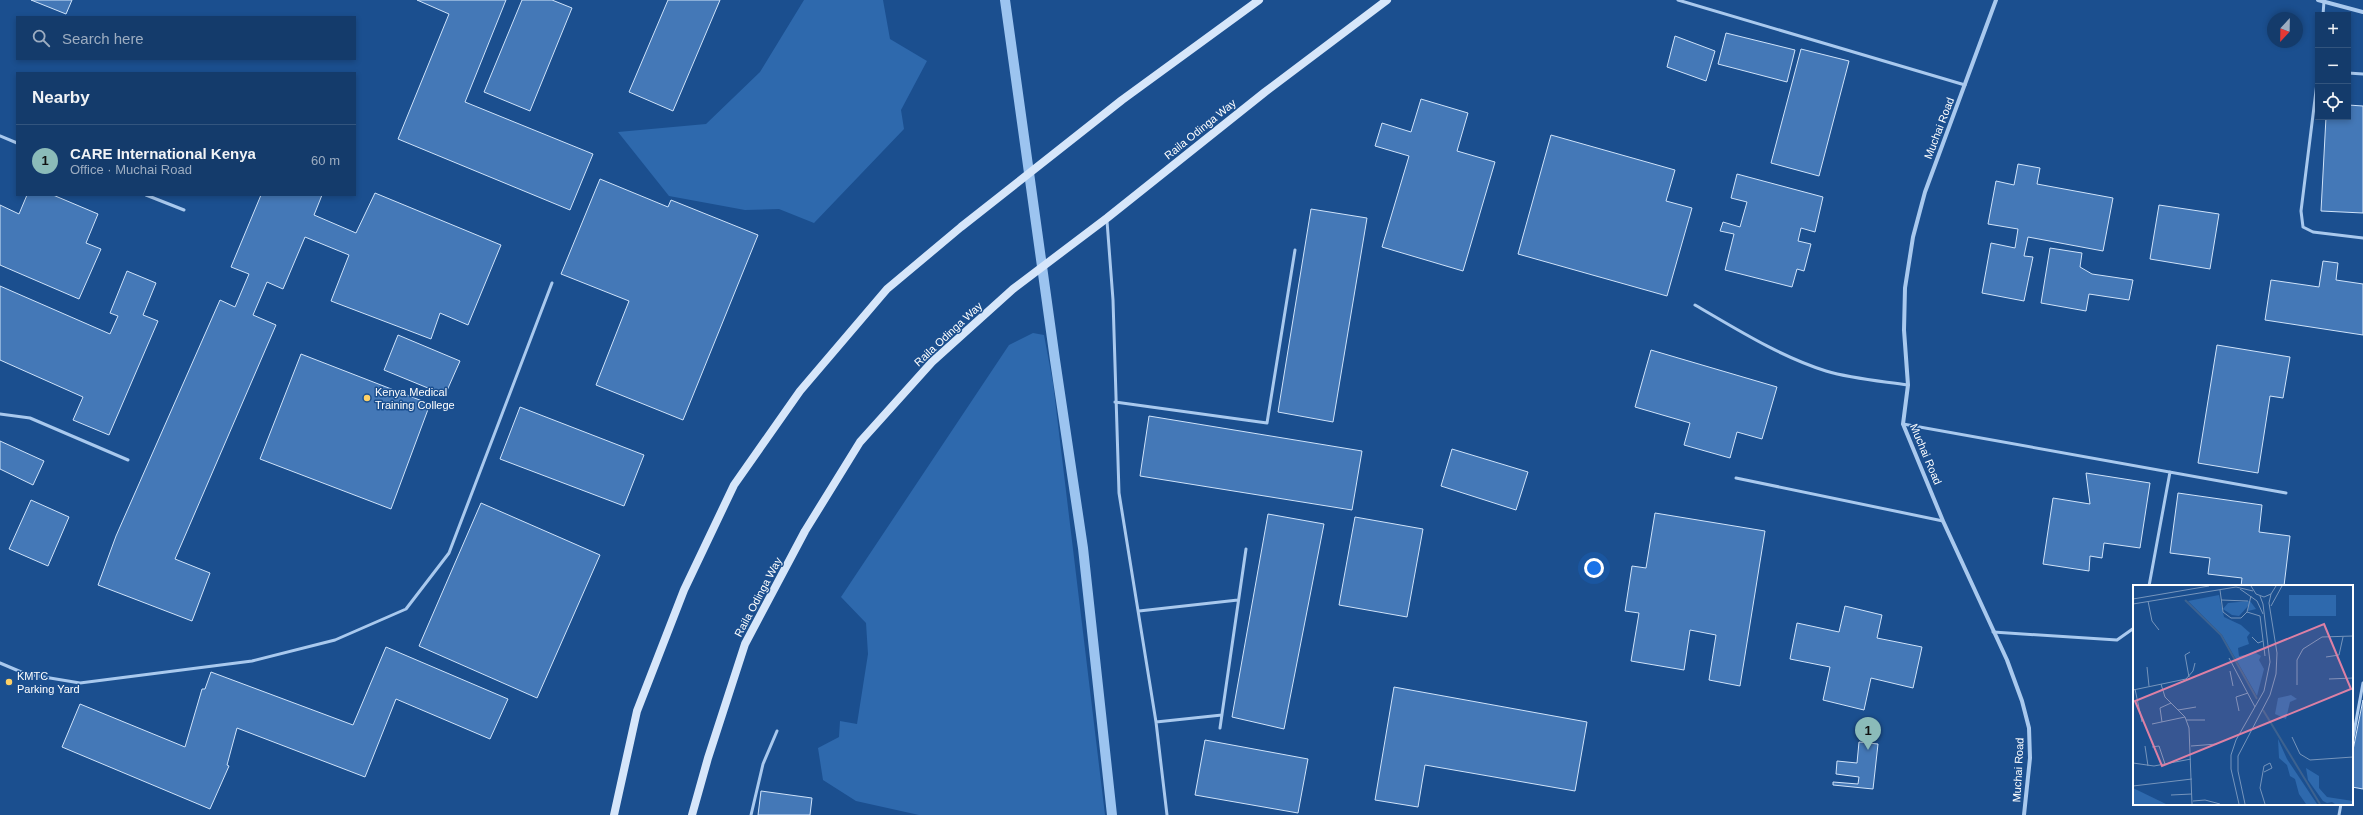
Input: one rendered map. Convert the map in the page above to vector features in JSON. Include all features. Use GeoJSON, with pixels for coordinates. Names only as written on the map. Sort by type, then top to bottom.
{"type":"FeatureCollection","features":[{"type":"Feature","properties":{"kind":"main road"},"geometry":{"type":"LineString","coordinates":[[614,815],[637,711],[684,590],[734,485],[800,391],[887,289],[1009,188],[1122,100],[1259,0]]}},
{"type":"Feature","properties":{"kind":"main road","name":"Raila Odinga Way"},"geometry":{"type":"LineString","coordinates":[[692,815],[708,758],[745,644],[805,531],[860,442],[932,362],[1022,282],[1107,218],[1265,92],[1388,0]]}},
{"type":"Feature","properties":{"kind":"street","name":"Muchai Road"},"geometry":{"type":"LineString","coordinates":[[1996,0],[1925,192],[1913,237],[1905,288],[1904,330],[1908,385],[1903,424],[1943,522],[1993,632],[2022,701],[2029,728],[2030,758],[2024,815]]}},
{"type":"Feature","properties":{"kind":"street"},"geometry":{"type":"LineString","coordinates":[[2318,0],[2363,12]]}},
{"type":"Feature","properties":{"kind":"lane"},"geometry":{"type":"LineString","coordinates":[[1678,0],[1965,85]]}},
{"type":"Feature","properties":{"kind":"lane"},"geometry":{"type":"LineString","coordinates":[[2323,12],[2324,1]]}},
{"type":"Feature","properties":{"kind":"lane"},"geometry":{"type":"LineString","coordinates":[[2351,73],[2363,74]]}},
{"type":"Feature","properties":{"kind":"lane"},"geometry":{"type":"LineString","coordinates":[[2317,84],[2301,211],[2304,227],[2313,232],[2363,238]]}},
{"type":"Feature","properties":{"kind":"lane"},"geometry":{"type":"LineString","coordinates":[[0,136],[16,143]]}},
{"type":"Feature","properties":{"kind":"lane"},"geometry":{"type":"LineString","coordinates":[[149,196],[184,210]]}},
{"type":"Feature","properties":{"kind":"lane"},"geometry":{"type":"LineString","coordinates":[[1107,218],[1113,300],[1119,493],[1156,722],[1167,815]]}},
{"type":"Feature","properties":{"kind":"lane"},"geometry":{"type":"LineString","coordinates":[[1116,402],[1267,423],[1295,250]]}},
{"type":"Feature","properties":{"kind":"lane"},"geometry":{"type":"LineString","coordinates":[[0,663],[26,674],[80,683],[252,661],[335,640],[406,609],[449,553],[552,283]]}},
{"type":"Feature","properties":{"kind":"lane"},"geometry":{"type":"LineString","coordinates":[[1695,305],[1779,352],[1813,366],[1858,379],[1908,385]]}},
{"type":"Feature","properties":{"kind":"lane"},"geometry":{"type":"LineString","coordinates":[[0,414],[30,418],[128,460]]}},
{"type":"Feature","properties":{"kind":"lane"},"geometry":{"type":"LineString","coordinates":[[1903,424],[2286,493]]}},
{"type":"Feature","properties":{"kind":"lane"},"geometry":{"type":"LineString","coordinates":[[2149,585],[2170,472]]}},
{"type":"Feature","properties":{"kind":"lane"},"geometry":{"type":"LineString","coordinates":[[1736,478],[1943,522]]}},
{"type":"Feature","properties":{"kind":"lane"},"geometry":{"type":"LineString","coordinates":[[1220,728],[1246,550]]}},
{"type":"Feature","properties":{"kind":"lane"},"geometry":{"type":"LineString","coordinates":[[1139,611],[1238,600]]}},
{"type":"Feature","properties":{"kind":"lane"},"geometry":{"type":"LineString","coordinates":[[1993,632],[2117,640],[2133,629]]}},
{"type":"Feature","properties":{"kind":"lane"},"geometry":{"type":"LineString","coordinates":[[2353,737],[2363,683]]}},
{"type":"Feature","properties":{"kind":"lane"},"geometry":{"type":"LineString","coordinates":[[1156,722],[1222,715]]}},
{"type":"Feature","properties":{"kind":"lane"},"geometry":{"type":"LineString","coordinates":[[751,815],[763,764],[777,731]]}},
{"type":"Feature","properties":{"kind":"lane"},"geometry":{"type":"LineString","coordinates":[[2339,815],[2341,805]]}},
{"type":"Feature","properties":{"kind":"shaded area"},"geometry":{"type":"Polygon","coordinates":[[[804,0],[883,0],[890,39],[927,61],[901,110],[904,129],[814,223],[779,209],[745,210],[669,196],[618,132],[706,124],[760,72],[804,0]]]}},
{"type":"Feature","properties":{"kind":"shaded area"},"geometry":{"type":"Polygon","coordinates":[[[1033,333],[1044,335],[1053,383],[1105,815],[919,815],[856,801],[823,780],[818,748],[839,737],[840,721],[857,724],[868,654],[866,623],[841,597],[1009,345],[1033,333]]]}},
{"type":"Feature","properties":{"kind":"building"},"geometry":{"type":"Polygon","coordinates":[[[31,0],[72,0],[66,14],[31,0]]]}},
{"type":"Feature","properties":{"kind":"building"},"geometry":{"type":"Polygon","coordinates":[[[417,0],[506,0],[465,102],[593,154],[570,210],[398,139],[449,14],[417,0]]]}},
{"type":"Feature","properties":{"kind":"building"},"geometry":{"type":"Polygon","coordinates":[[[522,0],[552,0],[572,8],[530,111],[484,92],[522,0]]]}},
{"type":"Feature","properties":{"kind":"building"},"geometry":{"type":"Polygon","coordinates":[[[668,0],[720,0],[673,111],[629,92],[668,0]]]}},
{"type":"Feature","properties":{"kind":"building"},"geometry":{"type":"Polygon","coordinates":[[[1726,33],[1795,50],[1787,82],[1718,64],[1726,33]]]}},
{"type":"Feature","properties":{"kind":"building"},"geometry":{"type":"Polygon","coordinates":[[[1675,36],[1715,51],[1706,81],[1667,67],[1675,36]]]}},
{"type":"Feature","properties":{"kind":"building"},"geometry":{"type":"Polygon","coordinates":[[[1801,49],[1849,61],[1819,176],[1771,163],[1801,49]]]}},
{"type":"Feature","properties":{"kind":"building"},"geometry":{"type":"Polygon","coordinates":[[[1421,99],[1468,113],[1457,151],[1495,162],[1463,271],[1382,247],[1409,156],[1375,146],[1382,123],[1411,132],[1421,99]]]}},
{"type":"Feature","properties":{"kind":"building"},"geometry":{"type":"Polygon","coordinates":[[[2351,105],[2363,106],[2363,213],[2321,211],[2326,120],[2351,120],[2351,105]]]}},
{"type":"Feature","properties":{"kind":"building"},"geometry":{"type":"Polygon","coordinates":[[[1551,135],[1675,170],[1666,201],[1692,208],[1667,296],[1518,254],[1551,135]]]}},
{"type":"Feature","properties":{"kind":"building"},"geometry":{"type":"Polygon","coordinates":[[[2018,164],[2040,168],[2037,184],[2113,198],[2103,251],[2028,237],[2024,256],[2033,257],[2024,301],[1982,293],[1991,243],[2015,248],[2018,229],[1988,224],[1996,181],[2014,185],[2018,164]]]}},
{"type":"Feature","properties":{"kind":"building"},"geometry":{"type":"Polygon","coordinates":[[[1737,174],[1823,197],[1815,232],[1801,228],[1798,241],[1811,244],[1804,271],[1797,269],[1792,287],[1725,270],[1734,234],[1720,231],[1723,222],[1740,227],[1747,202],[1731,198],[1737,174]]]}},
{"type":"Feature","properties":{"kind":"building"},"geometry":{"type":"Polygon","coordinates":[[[600,179],[668,207],[671,200],[758,235],[683,420],[596,385],[629,301],[561,274],[600,179]]]}},
{"type":"Feature","properties":{"kind":"building"},"geometry":{"type":"Polygon","coordinates":[[[375,193],[501,245],[468,325],[440,313],[431,339],[331,301],[349,255],[305,237],[283,289],[267,282],[253,315],[276,325],[175,559],[210,573],[192,621],[98,585],[116,536],[220,300],[235,307],[249,274],[231,267],[261,196],[322,196],[314,215],[356,233],[375,193]]]}},
{"type":"Feature","properties":{"kind":"building"},"geometry":{"type":"Polygon","coordinates":[[[27,196],[55,196],[98,214],[86,243],[101,249],[79,299],[0,265],[0,205],[19,214],[27,196]]]}},
{"type":"Feature","properties":{"kind":"building"},"geometry":{"type":"Polygon","coordinates":[[[2159,205],[2219,214],[2210,269],[2150,259],[2159,205]]]}},
{"type":"Feature","properties":{"kind":"building"},"geometry":{"type":"Polygon","coordinates":[[[1311,209],[1367,218],[1333,422],[1278,412],[1311,209]]]}},
{"type":"Feature","properties":{"kind":"building"},"geometry":{"type":"Polygon","coordinates":[[[2050,248],[2082,253],[2080,267],[2092,274],[2133,280],[2129,300],[2089,294],[2086,311],[2041,303],[2050,248]]]}},
{"type":"Feature","properties":{"kind":"building"},"geometry":{"type":"Polygon","coordinates":[[[2323,261],[2338,263],[2336,280],[2363,284],[2363,335],[2265,320],[2271,280],[2319,287],[2323,261]]]}},
{"type":"Feature","properties":{"kind":"building"},"geometry":{"type":"Polygon","coordinates":[[[127,271],[156,283],[143,315],[158,321],[109,435],[73,420],[83,397],[0,360],[0,286],[110,334],[118,316],[110,313],[127,271]]]}},
{"type":"Feature","properties":{"kind":"building"},"geometry":{"type":"Polygon","coordinates":[[[398,335],[460,361],[445,395],[384,370],[398,335]]]}},
{"type":"Feature","properties":{"kind":"building"},"geometry":{"type":"Polygon","coordinates":[[[2217,345],[2290,357],[2283,398],[2270,396],[2258,473],[2198,463],[2217,345]]]}},
{"type":"Feature","properties":{"kind":"building"},"geometry":{"type":"Polygon","coordinates":[[[1651,350],[1777,387],[1762,439],[1737,432],[1730,458],[1684,445],[1690,423],[1635,407],[1651,350]]]}},
{"type":"Feature","properties":{"kind":"building"},"geometry":{"type":"Polygon","coordinates":[[[301,354],[430,404],[391,509],[260,459],[301,354]]]}},
{"type":"Feature","properties":{"kind":"building"},"geometry":{"type":"Polygon","coordinates":[[[520,407],[644,455],[624,506],[500,459],[520,407]]]}},
{"type":"Feature","properties":{"kind":"building"},"geometry":{"type":"Polygon","coordinates":[[[1149,416],[1362,451],[1352,510],[1140,476],[1149,416]]]}},
{"type":"Feature","properties":{"kind":"building"},"geometry":{"type":"Polygon","coordinates":[[[0,441],[44,461],[33,485],[0,469],[0,441]]]}},
{"type":"Feature","properties":{"kind":"building"},"geometry":{"type":"Polygon","coordinates":[[[1452,449],[1528,472],[1516,510],[1441,486],[1452,449]]]}},
{"type":"Feature","properties":{"kind":"building"},"geometry":{"type":"Polygon","coordinates":[[[2086,473],[2150,483],[2140,548],[2104,543],[2102,558],[2090,556],[2089,571],[2043,564],[2053,498],[2090,504],[2086,473]]]}},
{"type":"Feature","properties":{"kind":"building"},"geometry":{"type":"Polygon","coordinates":[[[2178,493],[2262,505],[2259,532],[2290,536],[2284,585],[2241,585],[2242,578],[2208,574],[2210,558],[2170,553],[2178,493]]]}},
{"type":"Feature","properties":{"kind":"building"},"geometry":{"type":"Polygon","coordinates":[[[31,500],[69,517],[48,566],[9,549],[31,500]]]}},
{"type":"Feature","properties":{"kind":"building"},"geometry":{"type":"Polygon","coordinates":[[[481,503],[600,555],[537,698],[419,646],[481,503]]]}},
{"type":"Feature","properties":{"kind":"building"},"geometry":{"type":"Polygon","coordinates":[[[1655,513],[1765,531],[1740,686],[1709,680],[1716,635],[1690,630],[1684,670],[1631,661],[1639,613],[1625,611],[1632,566],[1646,568],[1655,513]]]}},
{"type":"Feature","properties":{"kind":"building"},"geometry":{"type":"Polygon","coordinates":[[[1268,514],[1324,524],[1284,729],[1232,717],[1268,514]]]}},
{"type":"Feature","properties":{"kind":"building"},"geometry":{"type":"Polygon","coordinates":[[[1355,517],[1423,529],[1407,617],[1339,605],[1355,517]]]}},
{"type":"Feature","properties":{"kind":"building"},"geometry":{"type":"Polygon","coordinates":[[[1845,606],[1882,615],[1877,638],[1922,647],[1913,688],[1871,678],[1864,710],[1823,700],[1830,667],[1790,659],[1797,623],[1839,632],[1845,606]]]}},
{"type":"Feature","properties":{"kind":"building"},"geometry":{"type":"Polygon","coordinates":[[[386,647],[508,699],[490,739],[396,699],[365,777],[237,728],[227,765],[229,766],[210,809],[62,747],[80,704],[185,747],[202,689],[205,689],[211,672],[353,725],[386,647]]]}},
{"type":"Feature","properties":{"kind":"building"},"geometry":{"type":"Polygon","coordinates":[[[1394,687],[1587,722],[1575,791],[1425,765],[1418,807],[1375,800],[1394,687]]]}},
{"type":"Feature","properties":{"kind":"building"},"geometry":{"type":"Polygon","coordinates":[[[2363,700],[2363,789],[2353,787],[2353,750],[2363,700]]]}},
{"type":"Feature","properties":{"kind":"building"},"geometry":{"type":"Polygon","coordinates":[[[1205,740],[1308,759],[1298,813],[1195,795],[1205,740]]]}},
{"type":"Feature","properties":{"kind":"building"},"geometry":{"type":"Polygon","coordinates":[[[1859,742],[1878,744],[1873,789],[1833,785],[1833,782],[1858,784],[1859,777],[1836,774],[1837,761],[1857,763],[1859,742]]]}},
{"type":"Feature","properties":{"kind":"building"},"geometry":{"type":"Polygon","coordinates":[[[761,791],[812,798],[810,815],[758,815],[761,791]]]}},
{"type":"Feature","properties":{"kind":"waterway"},"geometry":{"type":"LineString","coordinates":[[1005,0],[1055,360],[1083,548],[1112,815]]}},
{"type":"Feature","properties":{"kind":"place","name":"Kenya Medical Training College"},"geometry":{"type":"Point","coordinates":[367,398]}},
{"type":"Feature","properties":{"kind":"place","name":"KMTC Parking Yard"},"geometry":{"type":"Point","coordinates":[9,682]}},
{"type":"Feature","properties":{"kind":"place","name":"CARE International Kenya"},"geometry":{"type":"Point","coordinates":[1868,750]}}]}
